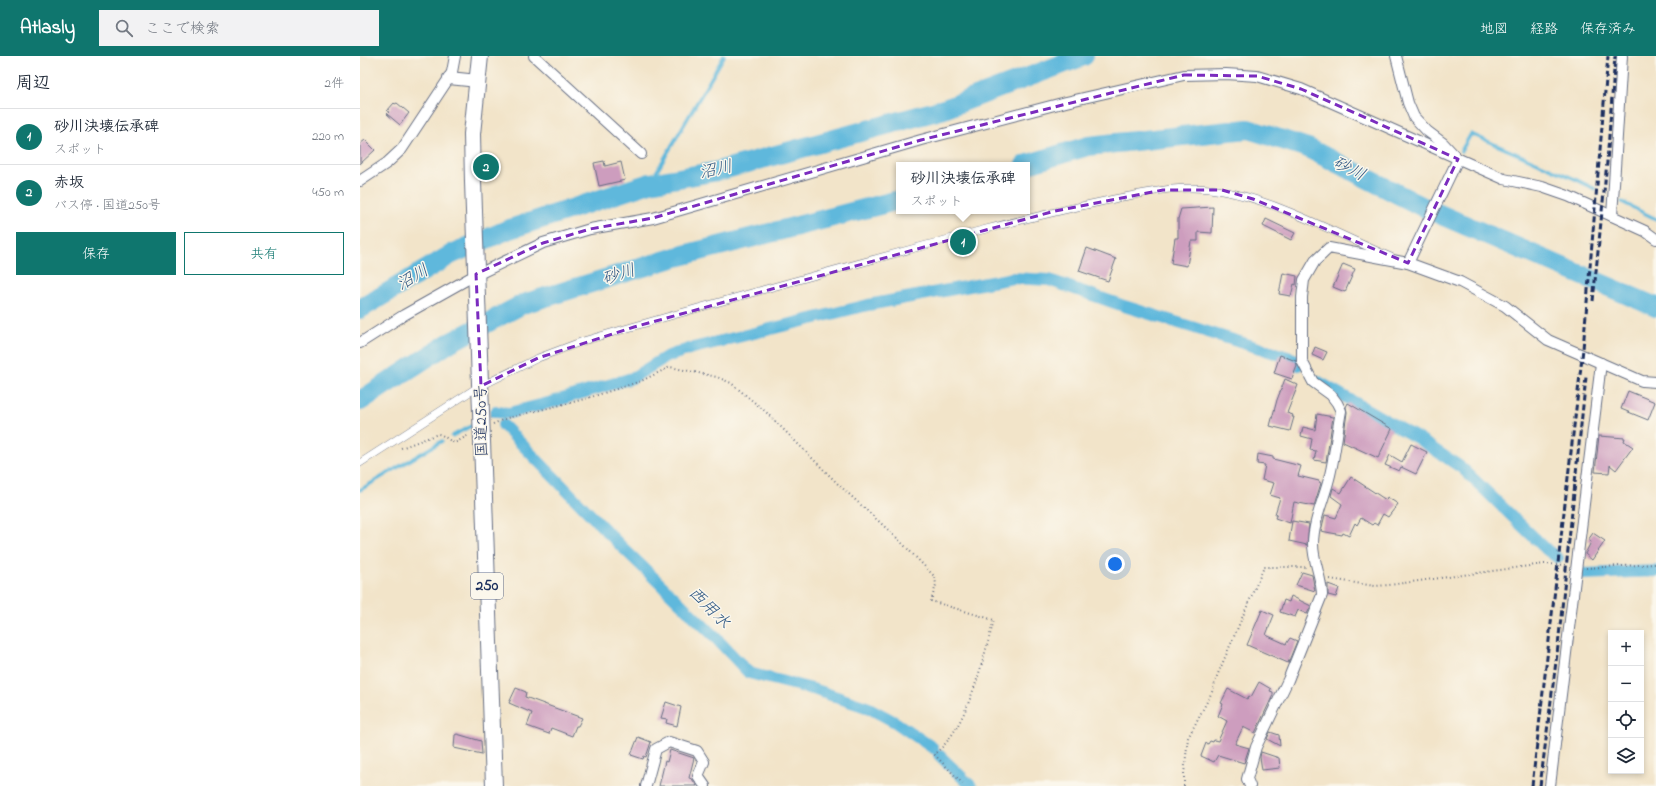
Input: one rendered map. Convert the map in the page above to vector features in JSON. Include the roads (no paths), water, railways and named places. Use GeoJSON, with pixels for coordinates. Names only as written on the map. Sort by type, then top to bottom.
{"type":"FeatureCollection","features":[{"type":"Feature","properties":{"kind":"highway","name":"国道250号"},"geometry":{"type":"LineString","coordinates":[[480,56],[472,134],[474,234],[481,386],[494,786]]}},
{"type":"Feature","properties":{"kind":"street"},"geometry":{"type":"LineString","coordinates":[[360,181],[387,163],[402,148],[449,78],[452,72],[454,56]]}},
{"type":"Feature","properties":{"kind":"street"},"geometry":{"type":"LineString","coordinates":[[534,56],[641,154]]}},
{"type":"Feature","properties":{"kind":"street"},"geometry":{"type":"LineString","coordinates":[[1396,56],[1408,103],[1414,116],[1427,131],[1443,143],[1456,163]]}},
{"type":"Feature","properties":{"kind":"street"},"geometry":{"type":"LineString","coordinates":[[1612,216],[1622,56]]}},
{"type":"Feature","properties":{"kind":"street"},"geometry":{"type":"LineString","coordinates":[[360,343],[476,272],[543,243],[590,229],[653,218],[921,140],[1066,102],[1184,75],[1226,74],[1257,76],[1301,89],[1456,163],[1504,179],[1542,187],[1568,196],[1645,231],[1656,239]]}},
{"type":"Feature","properties":{"kind":"street"},"geometry":{"type":"LineString","coordinates":[[449,78],[478,81]]}},
{"type":"Feature","properties":{"kind":"street"},"geometry":{"type":"LineString","coordinates":[[1408,263],[1456,163]]}},
{"type":"Feature","properties":{"kind":"street"},"geometry":{"type":"LineString","coordinates":[[360,463],[481,386],[538,358],[583,341],[923,246],[1048,213],[1163,190],[1222,190],[1281,209],[1408,263],[1460,282],[1505,306],[1548,340],[1642,380],[1656,382]]}},
{"type":"Feature","properties":{"kind":"street"},"geometry":{"type":"LineString","coordinates":[[1250,786],[1247,779],[1256,747],[1288,680],[1322,595],[1322,583],[1316,565],[1313,543],[1330,474],[1341,411],[1338,403],[1331,395],[1313,382],[1302,361],[1302,297],[1304,280],[1315,261],[1330,248],[1408,263]]}},
{"type":"Feature","properties":{"kind":"street"},"geometry":{"type":"LineString","coordinates":[[1550,786],[1601,363]]}},
{"type":"Feature","properties":{"kind":"street"},"geometry":{"type":"LineString","coordinates":[[646,786],[656,749],[669,742],[697,751],[704,762],[698,776],[705,786]]}},
{"type":"Feature","properties":{"kind":"waterway"},"geometry":{"type":"LineString","coordinates":[[650,183],[724,56]]}},
{"type":"Feature","properties":{"kind":"waterway","name":"沼川"},"geometry":{"type":"LineString","coordinates":[[360,309],[452,254],[507,230],[650,183],[718,171],[944,109],[1084,56]]}},
{"type":"Feature","properties":{"kind":"waterway","name":"砂川"},"geometry":{"type":"LineString","coordinates":[[1030,163],[1088,146],[1248,129],[1308,148],[1425,208],[1656,307]]}},
{"type":"Feature","properties":{"kind":"waterway"},"geometry":{"type":"LineString","coordinates":[[1461,151],[1471,134],[1595,189]]}},
{"type":"Feature","properties":{"kind":"waterway"},"geometry":{"type":"LineString","coordinates":[[1425,208],[1444,179]]}},
{"type":"Feature","properties":{"kind":"waterway","name":"砂川"},"geometry":{"type":"LineString","coordinates":[[360,401],[449,343],[523,304],[676,257],[896,201]]}},
{"type":"Feature","properties":{"kind":"waterway"},"geometry":{"type":"LineString","coordinates":[[1622,202],[1656,219]]}},
{"type":"Feature","properties":{"kind":"waterway"},"geometry":{"type":"LineString","coordinates":[[496,412],[509,413],[632,378],[666,357],[689,349],[868,305],[1013,278],[1049,280],[1121,305],[1294,359],[1298,365]]}},
{"type":"Feature","properties":{"kind":"waterway"},"geometry":{"type":"LineString","coordinates":[[1317,381],[1417,438],[1462,468],[1547,550],[1558,558]]}},
{"type":"Feature","properties":{"kind":"waterway","name":"西用水"},"geometry":{"type":"LineString","coordinates":[[491,415],[496,412]]}},
{"type":"Feature","properties":{"kind":"waterway","name":"西用水"},"geometry":{"type":"LineString","coordinates":[[503,425],[620,545],[713,635],[749,673],[816,690],[869,708],[895,722],[933,748]]}},
{"type":"Feature","properties":{"kind":"waterway"},"geometry":{"type":"LineString","coordinates":[[452,436],[471,426]]}},
{"type":"Feature","properties":{"kind":"waterway"},"geometry":{"type":"LineString","coordinates":[[360,490],[442,441]]}},
{"type":"Feature","properties":{"kind":"waterway"},"geometry":{"type":"LineString","coordinates":[[1580,572],[1584,574],[1656,571]]}},
{"type":"Feature","properties":{"kind":"waterway","name":"西用水"},"geometry":{"type":"LineString","coordinates":[[939,755],[971,786]]}},
{"type":"Feature","properties":{"kind":"railway"},"geometry":{"type":"LineString","coordinates":[[1532,786],[1583,349],[1608,56]]}},
{"type":"Feature","properties":{"kind":"railway"},"geometry":{"type":"LineString","coordinates":[[1593,301],[1607,162],[1615,56]]}},
{"type":"Feature","properties":{"kind":"railway"},"geometry":{"type":"LineString","coordinates":[[1540,786],[1558,646],[1586,377]]}},
{"type":"Feature","properties":{"kind":"place","name":"赤坂"},"geometry":{"type":"Point","coordinates":[486,167]}},
{"type":"Feature","properties":{"kind":"place","name":"砂川決壊伝承碑"},"geometry":{"type":"Point","coordinates":[963,242]}}]}
